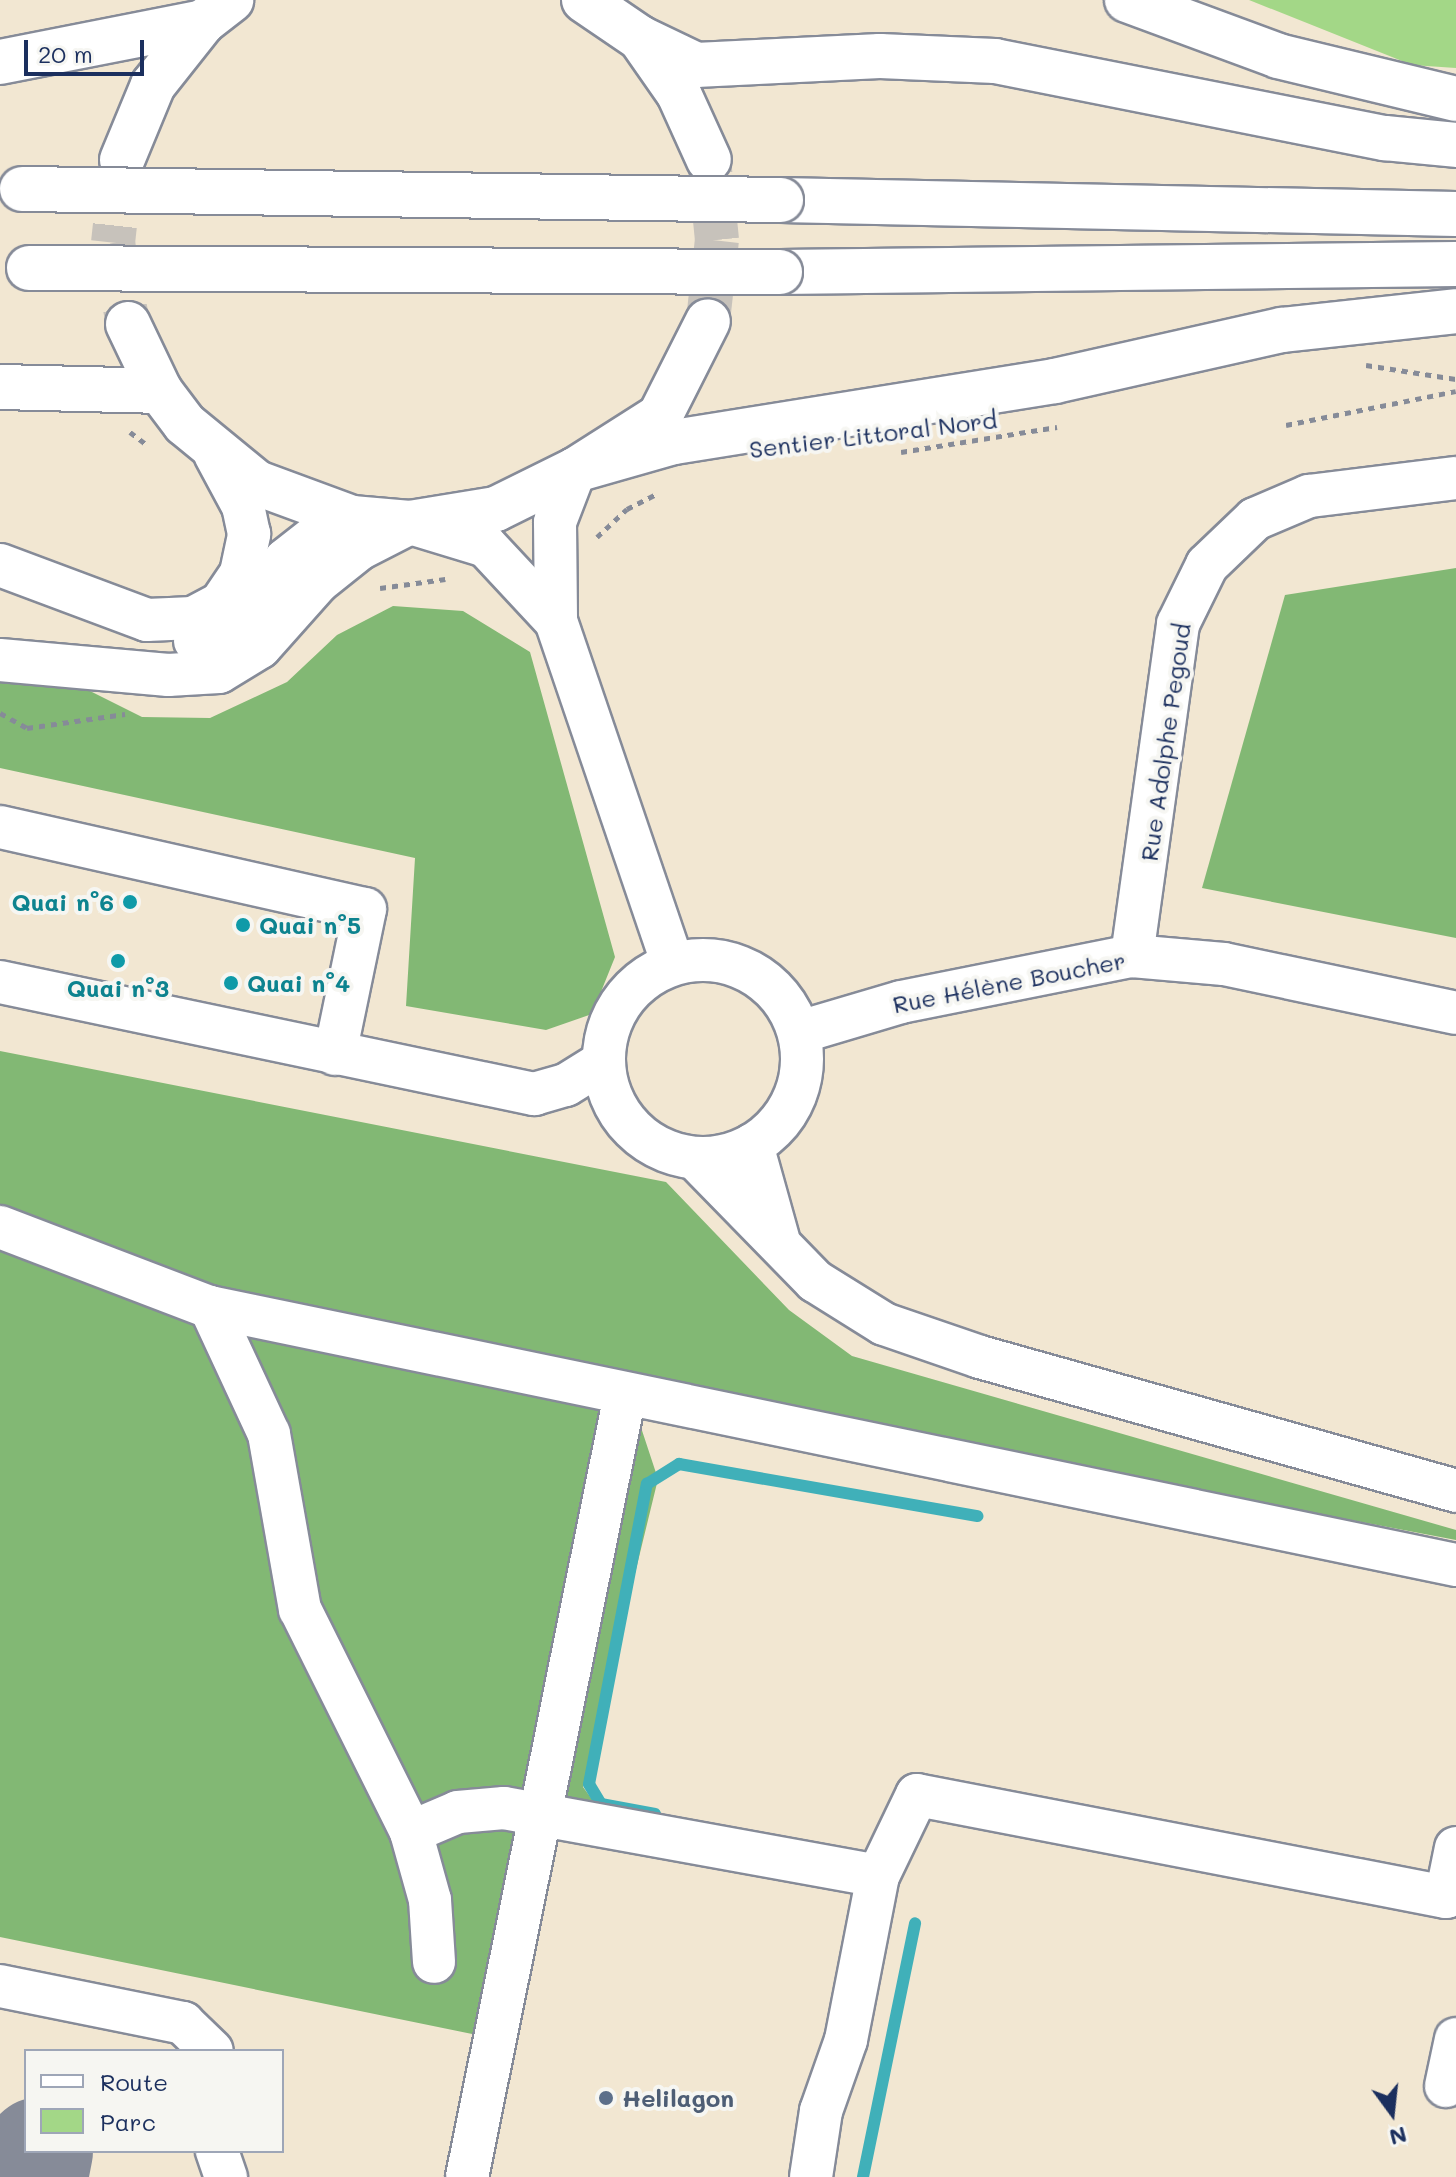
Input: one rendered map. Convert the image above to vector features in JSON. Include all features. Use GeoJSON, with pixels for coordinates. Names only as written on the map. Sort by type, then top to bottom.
{"type":"FeatureCollection","features":[{"type":"Feature","properties":{"kind":"main road"},"geometry":{"type":"LineString","coordinates":[[584,0],[640,38],[696,65],[880,56],[995,61],[1370,135],[1456,145]]}},
{"type":"Feature","properties":{"kind":"main road"},"geometry":{"type":"LineString","coordinates":[[1127,0],[1278,56],[1456,99]]}},
{"type":"Feature","properties":{"kind":"main road"},"geometry":{"type":"LineString","coordinates":[[0,62],[217,11]]}},
{"type":"Feature","properties":{"kind":"main road"},"geometry":{"type":"LineString","coordinates":[[122,160],[153,85],[217,11]]}},
{"type":"Feature","properties":{"kind":"main road"},"geometry":{"type":"LineString","coordinates":[[640,38],[679,94],[709,160]]}},
{"type":"Feature","properties":{"kind":"main road"},"geometry":{"type":"LineString","coordinates":[[11,189],[1456,214]]}},
{"type":"Feature","properties":{"kind":"main road"},"geometry":{"type":"LineString","coordinates":[[14,268],[780,272],[1456,264]]}},
{"type":"Feature","properties":{"kind":"main road"},"geometry":{"type":"LineString","coordinates":[[575,470],[674,442],[1041,384],[1282,330],[1456,311]]}},
{"type":"Feature","properties":{"kind":"main road"},"geometry":{"type":"LineString","coordinates":[[128,324],[160,391],[215,454],[257,483],[352,518],[410,523],[496,509],[575,470],[660,416],[708,321]]}},
{"type":"Feature","properties":{"kind":"main road"},"geometry":{"type":"LineString","coordinates":[[0,387],[160,391]]}},
{"type":"Feature","properties":{"kind":"street"},"geometry":{"type":"LineString","coordinates":[[0,565],[41,584],[147,620],[193,618],[221,603],[241,573],[249,534],[243,506],[215,454]]}},
{"type":"Feature","properties":{"kind":"street"},"geometry":{"type":"LineString","coordinates":[[575,470],[555,522],[556,621],[673,964]]}},
{"type":"Feature","properties":{"kind":"street","name":"Rue Adolphe Pegoud"},"geometry":{"type":"LineString","coordinates":[[1132,956],[1178,624],[1207,565],[1255,519],[1309,496],[1456,478]]}},
{"type":"Feature","properties":{"kind":"street"},"geometry":{"type":"LineString","coordinates":[[41,584],[131,645],[169,648],[214,636],[255,611],[285,560],[322,531],[352,518]]}},
{"type":"Feature","properties":{"kind":"street"},"geometry":{"type":"LineString","coordinates":[[0,660],[168,675],[219,672],[260,647],[318,582],[359,549],[410,523],[486,546],[556,621]]}},
{"type":"Feature","properties":{"kind":"street"},"geometry":{"type":"LineString","coordinates":[[0,827],[365,909],[335,1054]]}},
{"type":"Feature","properties":{"kind":"street","name":"Rue Hélène Boucher"},"geometry":{"type":"LineString","coordinates":[[800,1032],[901,1002],[1132,956],[1224,964],[1456,1013]]}},
{"type":"Feature","properties":{"kind":"street"},"geometry":{"type":"LineString","coordinates":[[705,959],[736,965],[764,980],[786,1003],[800,1032],[803,1065],[796,1096],[778,1124],[752,1145],[725,1156],[695,1158],[664,1151],[621,1117],[603,1062],[609,1023],[624,997],[646,977],[673,964],[705,959]]}},
{"type":"Feature","properties":{"kind":"street"},"geometry":{"type":"LineString","coordinates":[[0,982],[534,1094],[566,1085],[603,1062]]}},
{"type":"Feature","properties":{"kind":"street"},"geometry":{"type":"LineString","coordinates":[[752,1145],[779,1240]]}},
{"type":"Feature","properties":{"kind":"street"},"geometry":{"type":"LineString","coordinates":[[695,1158],[779,1240],[815,1281],[884,1324],[980,1357],[1456,1491]]}},
{"type":"Feature","properties":{"kind":"street"},"geometry":{"type":"LineString","coordinates":[[0,1227],[210,1307],[1456,1565]]}},
{"type":"Feature","properties":{"kind":"street"},"geometry":{"type":"LineString","coordinates":[[210,1307],[269,1434],[300,1609],[411,1832],[430,1900],[434,1962]]}},
{"type":"Feature","properties":{"kind":"street"},"geometry":{"type":"LineString","coordinates":[[467,2177],[625,1395]]}},
{"type":"Feature","properties":{"kind":"street"},"geometry":{"type":"LineString","coordinates":[[811,2177],[821,2111],[846,2040],[878,1876],[917,1795],[1446,1897],[1456,1848]]}},
{"type":"Feature","properties":{"kind":"street"},"geometry":{"type":"LineString","coordinates":[[411,1832],[458,1812],[541,1812],[878,1876]]}},
{"type":"Feature","properties":{"kind":"street"},"geometry":{"type":"LineString","coordinates":[[0,1986],[183,2023],[210,2049]]}},
{"type":"Feature","properties":{"kind":"street"},"geometry":{"type":"LineString","coordinates":[[1446,2086],[1456,2039]]}},
{"type":"Feature","properties":{"kind":"street"},"geometry":{"type":"LineString","coordinates":[[218,2153],[226,2177]]}},
{"type":"Feature","properties":{"kind":"path"},"geometry":{"type":"LineString","coordinates":[[1356,364],[1456,379]]}},
{"type":"Feature","properties":{"kind":"path"},"geometry":{"type":"LineString","coordinates":[[1286,425],[1456,391]]}},
{"type":"Feature","properties":{"kind":"path","name":"Sentier Littoral Nord"},"geometry":{"type":"LineString","coordinates":[[884,453],[928,450],[1074,422]]}},
{"type":"Feature","properties":{"kind":"path"},"geometry":{"type":"LineString","coordinates":[[591,550],[627,509],[662,491]]}},
{"type":"Feature","properties":{"kind":"path"},"geometry":{"type":"LineString","coordinates":[[372,592],[394,583],[455,579]]}},
{"type":"Feature","properties":{"kind":"path"},"geometry":{"type":"LineString","coordinates":[[0,713],[27,728],[141,711]]}},
{"type":"Feature","properties":{"kind":"green space"},"geometry":{"type":"Polygon","coordinates":[[[1249,0],[1456,0],[1456,68],[1412,65],[1249,0]]]}},
{"type":"Feature","properties":{"kind":"green space"},"geometry":{"type":"Polygon","coordinates":[[[1456,568],[1456,938],[1202,888],[1285,595],[1456,568]]]}},
{"type":"Feature","properties":{"kind":"green space"},"geometry":{"type":"Polygon","coordinates":[[[393,606],[463,611],[530,652],[615,957],[592,1014],[546,1030],[406,1006],[415,858],[0,768],[0,646],[142,717],[210,718],[287,682],[337,635],[393,606]]]}},
{"type":"Feature","properties":{"kind":"green space"},"geometry":{"type":"Polygon","coordinates":[[[0,1051],[666,1182],[789,1310],[852,1356],[1456,1530],[1456,1540],[626,1382],[658,1479],[583,1787],[599,1809],[556,1826],[477,2035],[0,1937],[0,1051]]]}},
{"type":"Feature","properties":{"kind":"waterway"},"geometry":{"type":"LineString","coordinates":[[655,1814],[601,1804],[589,1784],[647,1484],[679,1464],[978,1516]]}},
{"type":"Feature","properties":{"kind":"waterway"},"geometry":{"type":"LineString","coordinates":[[863,2177],[915,1923]]}},
{"type":"Feature","properties":{"kind":"taxiway"},"geometry":{"type":"LineString","coordinates":[[34,2177],[39,2153]]}},
{"type":"Feature","properties":{"kind":"tunnel"},"geometry":{"type":"LineString","coordinates":[[122,160],[113,243],[128,324]]}},
{"type":"Feature","properties":{"kind":"tunnel"},"geometry":{"type":"LineString","coordinates":[[708,321],[717,240],[709,160]]}},
{"type":"Feature","properties":{"kind":"place","name":"Quai n°6"},"geometry":{"type":"Point","coordinates":[130,902]}},
{"type":"Feature","properties":{"kind":"place","name":"Quai n°5"},"geometry":{"type":"Point","coordinates":[243,925]}},
{"type":"Feature","properties":{"kind":"place","name":"Quai n°3"},"geometry":{"type":"Point","coordinates":[118,961]}},
{"type":"Feature","properties":{"kind":"place","name":"Quai n°4"},"geometry":{"type":"Point","coordinates":[231,983]}},
{"type":"Feature","properties":{"kind":"place","name":"Helilagon"},"geometry":{"type":"Point","coordinates":[606,2098]}}]}
